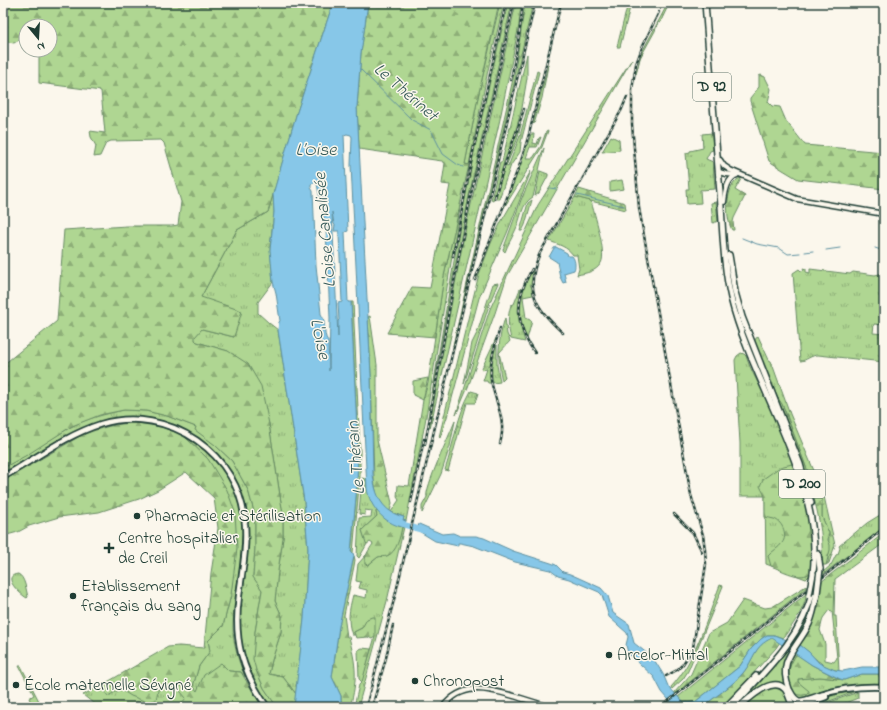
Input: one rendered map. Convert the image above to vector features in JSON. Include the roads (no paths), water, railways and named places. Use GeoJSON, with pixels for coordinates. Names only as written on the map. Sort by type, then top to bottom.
{"type":"FeatureCollection","features":[{"type":"Feature","properties":{"kind":"main road","name":"D 92"},"geometry":{"type":"LineString","coordinates":[[706,3],[720,160]]}},
{"type":"Feature","properties":{"kind":"main road","name":"D 92"},"geometry":{"type":"LineString","coordinates":[[706,3],[720,172]]}},
{"type":"Feature","properties":{"kind":"main road","name":"D 200"},"geometry":{"type":"LineString","coordinates":[[720,160],[725,229],[730,268],[739,307],[749,338],[804,477],[815,523],[818,554],[815,593],[805,615],[779,652],[732,707]]}},
{"type":"Feature","properties":{"kind":"main road","name":"D 200"},"geometry":{"type":"LineString","coordinates":[[720,172],[724,202],[728,282],[735,312],[744,339],[797,468],[807,502],[814,544],[817,572],[809,596],[792,635]]}},
{"type":"Feature","properties":{"kind":"main road"},"geometry":{"type":"LineString","coordinates":[[3,477],[75,435],[94,426],[114,421],[140,420],[160,423],[182,431],[207,447],[219,460],[230,476],[239,494],[243,509],[245,540],[237,609],[238,641],[241,657],[248,675],[267,707]]}},
{"type":"Feature","properties":{"kind":"main road"},"geometry":{"type":"LineString","coordinates":[[787,707],[792,698],[786,679],[785,666],[789,656],[811,620],[815,593]]}},
{"type":"Feature","properties":{"kind":"main road","name":"D 200"},"geometry":{"type":"LineString","coordinates":[[726,707],[779,652]]}},
{"type":"Feature","properties":{"kind":"main road"},"geometry":{"type":"LineString","coordinates":[[738,707],[764,688],[773,684],[779,685],[787,692],[795,703],[793,707]]}},
{"type":"Feature","properties":{"kind":"main road"},"geometry":{"type":"LineString","coordinates":[[800,707],[829,696],[859,689]]}},
{"type":"Feature","properties":{"kind":"main road"},"geometry":{"type":"LineString","coordinates":[[792,698],[801,701],[840,690],[884,689]]}},
{"type":"Feature","properties":{"kind":"main road"},"geometry":{"type":"LineString","coordinates":[[793,707],[823,695]]}},
{"type":"Feature","properties":{"kind":"street"},"geometry":{"type":"LineString","coordinates":[[720,160],[724,166],[730,170],[800,200],[884,214]]}},
{"type":"Feature","properties":{"kind":"street"},"geometry":{"type":"LineString","coordinates":[[720,172],[730,170]]}},
{"type":"Feature","properties":{"kind":"street"},"geometry":{"type":"LineString","coordinates":[[720,172],[746,177]]}},
{"type":"Feature","properties":{"kind":"street"},"geometry":{"type":"LineString","coordinates":[[724,202],[725,191],[730,179],[737,175]]}},
{"type":"Feature","properties":{"kind":"street"},"geometry":{"type":"LineString","coordinates":[[443,707],[454,697],[468,690],[485,689],[550,707]]}},
{"type":"Feature","properties":{"kind":"water"},"geometry":{"type":"Polygon","coordinates":[[[333,3],[368,3],[361,53],[357,107],[371,375],[373,474],[378,496],[381,502],[396,515],[404,517],[403,520],[406,521],[404,527],[402,527],[389,522],[384,518],[371,502],[367,489],[351,165],[352,137],[351,135],[347,134],[344,135],[348,231],[345,232],[348,302],[351,302],[358,452],[357,486],[351,552],[354,556],[339,626],[332,677],[341,696],[341,707],[294,707],[304,619],[308,549],[304,501],[278,330],[280,321],[273,282],[270,250],[274,212],[273,194],[297,112],[333,3]],[[315,182],[311,184],[311,188],[313,191],[316,265],[321,314],[324,320],[325,335],[328,341],[329,371],[330,318],[326,229],[317,184],[315,182]],[[332,212],[338,337],[338,303],[342,302],[339,231],[334,231],[335,225],[332,212]]]}},
{"type":"Feature","properties":{"kind":"water"},"geometry":{"type":"Polygon","coordinates":[[[556,247],[567,253],[568,256],[572,256],[575,263],[574,270],[564,273],[566,282],[563,283],[560,277],[557,262],[549,257],[556,247]]]}},
{"type":"Feature","properties":{"kind":"water"},"geometry":{"type":"Polygon","coordinates":[[[419,524],[442,534],[453,533],[460,536],[476,536],[484,538],[513,551],[556,565],[563,572],[601,588],[608,596],[613,613],[629,624],[634,643],[653,658],[663,674],[668,686],[684,703],[695,702],[740,666],[751,649],[767,635],[774,635],[800,645],[819,663],[835,670],[843,671],[862,667],[884,667],[884,674],[862,674],[844,680],[840,679],[812,665],[772,638],[761,645],[747,668],[730,686],[705,705],[702,707],[675,707],[662,692],[654,677],[628,653],[626,645],[628,637],[627,633],[609,617],[602,595],[599,592],[569,579],[558,576],[550,570],[515,562],[474,546],[458,543],[458,546],[435,541],[417,530],[419,524]]]}},
{"type":"Feature","properties":{"kind":"waterway","name":"Le Thérinet"},"geometry":{"type":"LineString","coordinates":[[360,69],[412,120],[431,130],[443,154],[463,167]]}},
{"type":"Feature","properties":{"kind":"waterway","name":"Le Thérinet"},"geometry":{"type":"LineString","coordinates":[[550,188],[556,189]]}},
{"type":"Feature","properties":{"kind":"waterway","name":"Le Thérinet"},"geometry":{"type":"LineString","coordinates":[[577,195],[624,206]]}},
{"type":"Feature","properties":{"kind":"waterway","name":"Le Thérinet"},"geometry":{"type":"LineString","coordinates":[[742,238],[757,244],[779,248],[788,254],[800,253]]}},
{"type":"Feature","properties":{"kind":"waterway","name":"Le Thérinet"},"geometry":{"type":"LineString","coordinates":[[826,250],[840,248]]}},
{"type":"Feature","properties":{"kind":"waterway","name":"Le Thérinet"},"geometry":{"type":"LineString","coordinates":[[875,248],[884,251]]}},
{"type":"Feature","properties":{"kind":"waterway","name":"Le Thérinet"},"geometry":{"type":"LineString","coordinates":[[805,252],[813,251]]}},
{"type":"Feature","properties":{"kind":"waterway","name":"Le Thérain"},"geometry":{"type":"LineString","coordinates":[[398,521],[405,525],[425,531]]}},
{"type":"Feature","properties":{"kind":"railway"},"geometry":{"type":"LineString","coordinates":[[453,256],[474,147],[506,3]]}},
{"type":"Feature","properties":{"kind":"railway"},"geometry":{"type":"LineString","coordinates":[[425,444],[471,194],[514,3]]}},
{"type":"Feature","properties":{"kind":"railway"},"geometry":{"type":"LineString","coordinates":[[511,80],[523,3]]}},
{"type":"Feature","properties":{"kind":"railway"},"geometry":{"type":"LineString","coordinates":[[366,707],[396,592],[535,3]]}},
{"type":"Feature","properties":{"kind":"railway"},"geometry":{"type":"LineString","coordinates":[[475,280],[520,164],[529,134],[561,3]]}},
{"type":"Feature","properties":{"kind":"railway"},"geometry":{"type":"LineString","coordinates":[[659,12],[643,45],[636,64],[632,90],[632,124],[639,208],[691,495],[703,535],[706,564],[693,648],[683,664],[677,670],[666,676]]}},
{"type":"Feature","properties":{"kind":"railway"},"geometry":{"type":"LineString","coordinates":[[563,333],[545,315],[535,298],[533,288],[535,266],[540,253],[621,111],[627,97]]}},
{"type":"Feature","properties":{"kind":"railway"},"geometry":{"type":"LineString","coordinates":[[495,198],[501,175],[524,109]]}},
{"type":"Feature","properties":{"kind":"railway"},"geometry":{"type":"LineString","coordinates":[[532,269],[522,290],[519,311],[523,332],[535,353]]}},
{"type":"Feature","properties":{"kind":"railway"},"geometry":{"type":"LineString","coordinates":[[500,328],[493,354],[491,380],[500,411],[502,435],[500,444]]}},
{"type":"Feature","properties":{"kind":"railway"},"geometry":{"type":"LineString","coordinates":[[411,502],[424,439]]}},
{"type":"Feature","properties":{"kind":"railway"},"geometry":{"type":"LineString","coordinates":[[674,514],[693,533],[702,552]]}},
{"type":"Feature","properties":{"kind":"railway"},"geometry":{"type":"LineString","coordinates":[[661,707],[884,528]]}},
{"type":"Feature","properties":{"kind":"railway"},"geometry":{"type":"LineString","coordinates":[[372,707],[386,658],[393,625]]}},
{"type":"Feature","properties":{"kind":"place","name":"Pharmacie et Stérilisation"},"geometry":{"type":"Point","coordinates":[137,516]}},
{"type":"Feature","properties":{"kind":"place","name":"Centre hospitalier de Creil"},"geometry":{"type":"Point","coordinates":[109,548]}},
{"type":"Feature","properties":{"kind":"place","name":"Etablissement français du sang"},"geometry":{"type":"Point","coordinates":[73,596]}},
{"type":"Feature","properties":{"kind":"place","name":"Arcelor-Mittal"},"geometry":{"type":"Point","coordinates":[609,655]}},
{"type":"Feature","properties":{"kind":"place","name":"Chronopost"},"geometry":{"type":"Point","coordinates":[415,681]}},
{"type":"Feature","properties":{"kind":"place","name":"École maternelle Sévigné"},"geometry":{"type":"Point","coordinates":[16,685]}},
{"type":"Feature","properties":{"kind":"water label","name":"L’Oise"},"geometry":{"type":"Point","coordinates":[316,151]}},
{"type":"Feature","properties":{"kind":"water label","name":"L'Oise Canalisée"},"geometry":{"type":"Point","coordinates":[326,230]}},
{"type":"Feature","properties":{"kind":"water label","name":"L'Oise"},"geometry":{"type":"Point","coordinates":[319,339]}}]}
